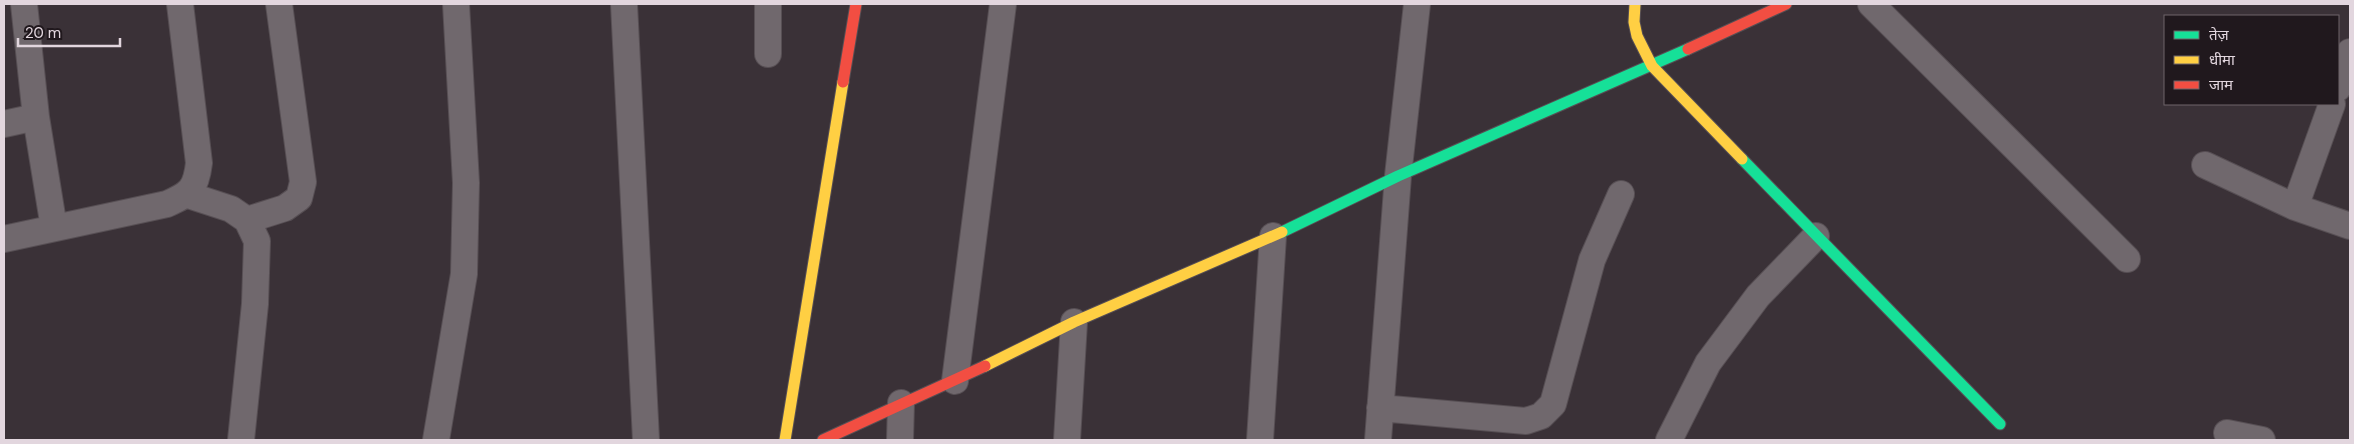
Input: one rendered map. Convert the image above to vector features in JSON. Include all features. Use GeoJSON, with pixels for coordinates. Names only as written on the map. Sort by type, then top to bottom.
{"type":"FeatureCollection","features":[{"type":"Feature","properties":{"kind":"street"},"geometry":{"type":"LineString","coordinates":[[4,239],[167,204],[188,195],[197,180],[199,164],[180,4]]}},
{"type":"Feature","properties":{"kind":"street"},"geometry":{"type":"LineString","coordinates":[[248,220],[285,208],[299,198],[303,182],[279,4]]}},
{"type":"Feature","properties":{"kind":"street"},"geometry":{"type":"LineString","coordinates":[[436,440],[464,274],[466,183],[456,4]]}},
{"type":"Feature","properties":{"kind":"street"},"geometry":{"type":"LineString","coordinates":[[624,4],[646,440]]}},
{"type":"Feature","properties":{"kind":"street"},"geometry":{"type":"LineString","coordinates":[[768,4],[768,54]]}},
{"type":"Feature","properties":{"kind":"street"},"geometry":{"type":"LineString","coordinates":[[785,440],[856,4]]}},
{"type":"Feature","properties":{"kind":"street"},"geometry":{"type":"LineString","coordinates":[[956,381],[1003,4]]}},
{"type":"Feature","properties":{"kind":"street"},"geometry":{"type":"LineString","coordinates":[[1378,440],[1398,176],[1417,4]]}},
{"type":"Feature","properties":{"kind":"street"},"geometry":{"type":"LineString","coordinates":[[1635,4],[1633,26],[1641,47],[1652,66],[2000,424]]}},
{"type":"Feature","properties":{"kind":"street"},"geometry":{"type":"LineString","coordinates":[[823,440],[901,403],[956,381],[1074,322],[1273,236],[1398,176],[1652,66],[1786,4]]}},
{"type":"Feature","properties":{"kind":"street"},"geometry":{"type":"LineString","coordinates":[[1871,4],[2127,259]]}},
{"type":"Feature","properties":{"kind":"street"},"geometry":{"type":"LineString","coordinates":[[17,9],[54,228]]}},
{"type":"Feature","properties":{"kind":"street"},"geometry":{"type":"LineString","coordinates":[[2339,85],[2350,52]]}},
{"type":"Feature","properties":{"kind":"street"},"geometry":{"type":"LineString","coordinates":[[2296,207],[2332,105]]}},
{"type":"Feature","properties":{"kind":"street"},"geometry":{"type":"LineString","coordinates":[[4,124],[36,117]]}},
{"type":"Feature","properties":{"kind":"street"},"geometry":{"type":"LineString","coordinates":[[2205,165],[2296,207],[2350,226]]}},
{"type":"Feature","properties":{"kind":"street"},"geometry":{"type":"LineString","coordinates":[[1380,408],[1526,421],[1541,416],[1553,404],[1592,260],[1620,194]]}},
{"type":"Feature","properties":{"kind":"street"},"geometry":{"type":"LineString","coordinates":[[188,195],[230,209],[248,220],[258,241],[255,304],[241,440]]}},
{"type":"Feature","properties":{"kind":"street"},"geometry":{"type":"LineString","coordinates":[[1260,440],[1273,236]]}},
{"type":"Feature","properties":{"kind":"street"},"geometry":{"type":"LineString","coordinates":[[1669,440],[1708,363],[1758,296],[1816,236]]}},
{"type":"Feature","properties":{"kind":"street"},"geometry":{"type":"LineString","coordinates":[[1068,440],[1074,322]]}},
{"type":"Feature","properties":{"kind":"street"},"geometry":{"type":"LineString","coordinates":[[900,440],[901,403]]}},
{"type":"Feature","properties":{"kind":"street"},"geometry":{"type":"LineString","coordinates":[[2227,433],[2262,440]]}},
{"type":"Feature","properties":{"kind":"traffic: fast"},"geometry":{"type":"LineString","coordinates":[[1282,232],[1398,176],[1688,49]]}},
{"type":"Feature","properties":{"kind":"traffic: fast"},"geometry":{"type":"LineString","coordinates":[[1742,159],[2000,424]]}},
{"type":"Feature","properties":{"kind":"traffic: slow"},"geometry":{"type":"LineString","coordinates":[[1635,4],[1634,22],[1637,36],[1652,66],[1742,159]]}},
{"type":"Feature","properties":{"kind":"traffic: slow"},"geometry":{"type":"LineString","coordinates":[[785,440],[843,82]]}},
{"type":"Feature","properties":{"kind":"traffic: slow"},"geometry":{"type":"LineString","coordinates":[[985,366],[1074,322],[1282,232]]}},
{"type":"Feature","properties":{"kind":"traffic: jam"},"geometry":{"type":"LineString","coordinates":[[843,82],[856,4]]}},
{"type":"Feature","properties":{"kind":"traffic: jam"},"geometry":{"type":"LineString","coordinates":[[1688,49],[1786,4]]}},
{"type":"Feature","properties":{"kind":"traffic: jam"},"geometry":{"type":"LineString","coordinates":[[823,440],[985,366]]}}]}
